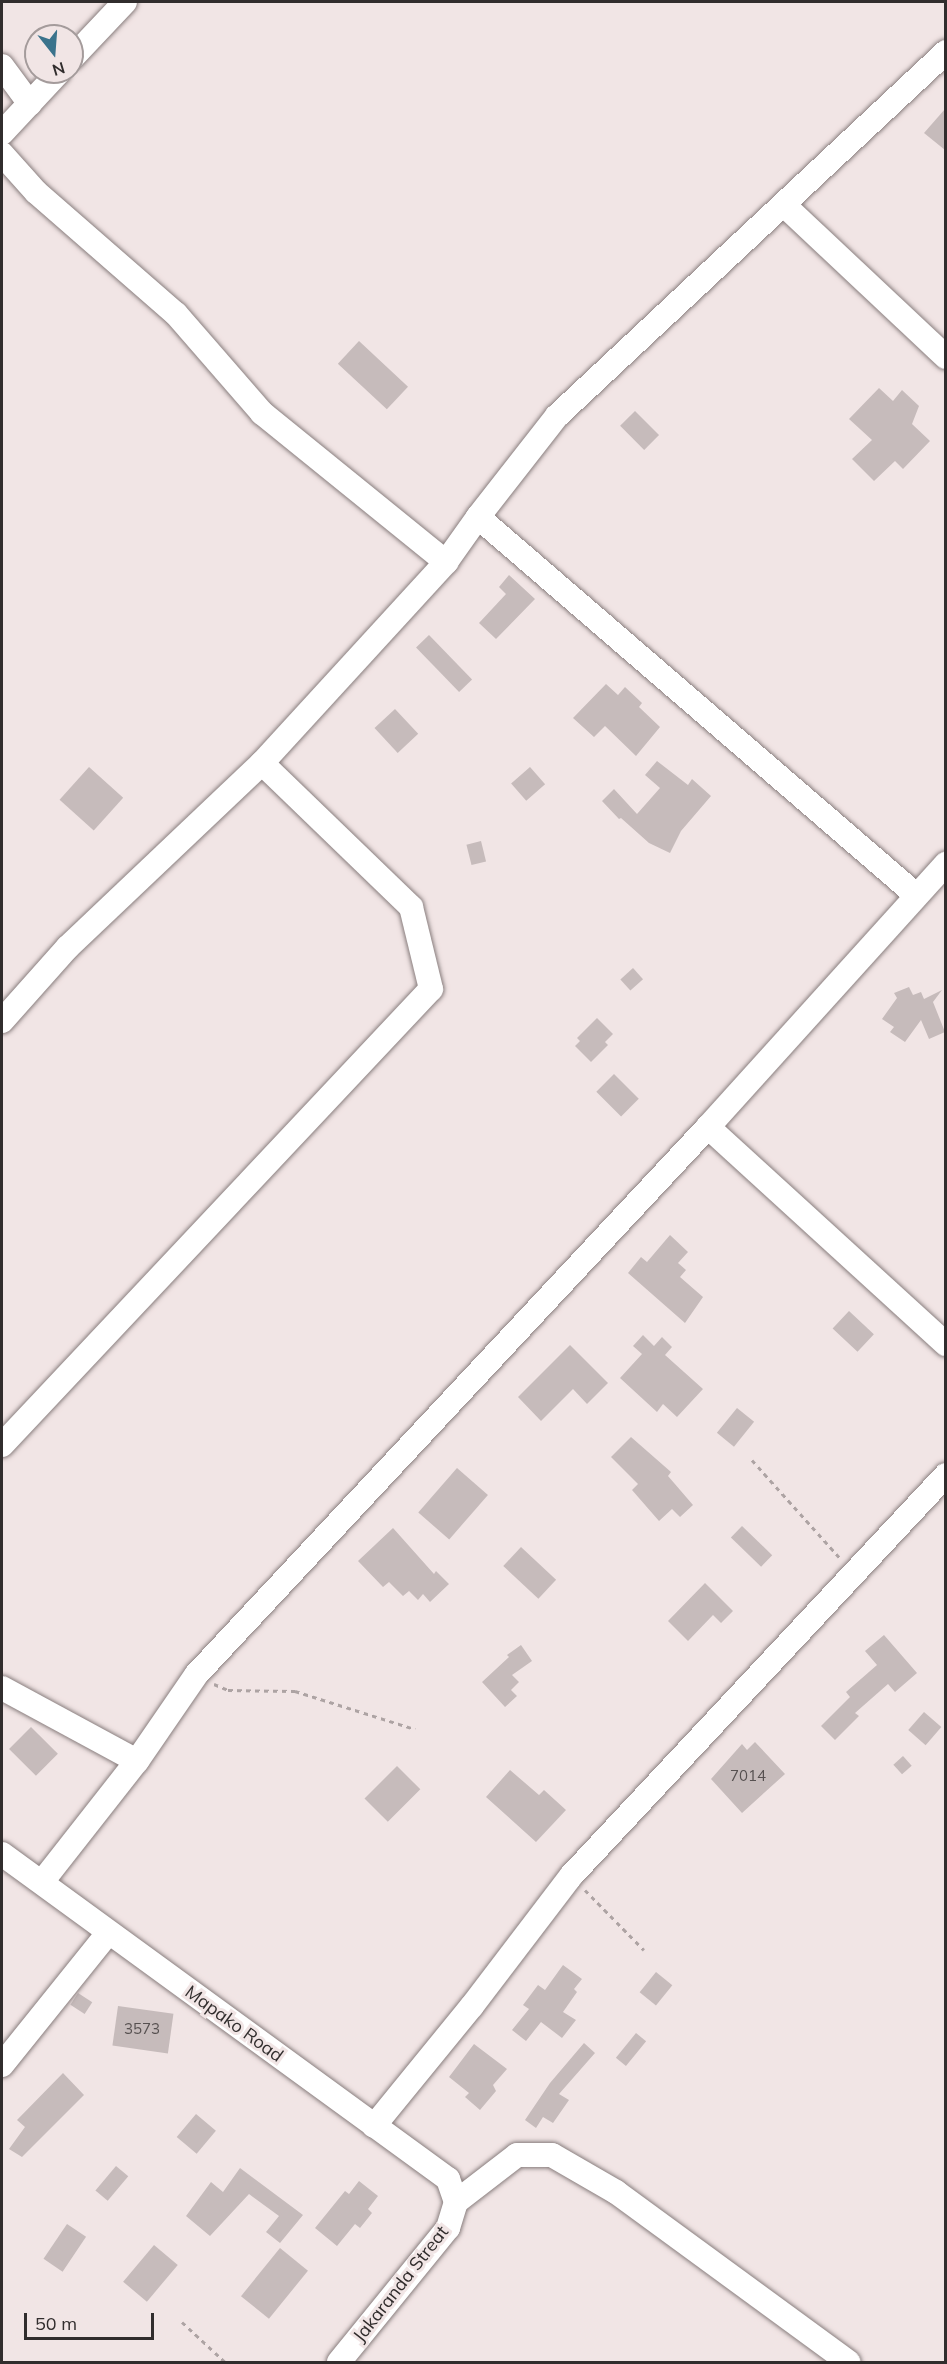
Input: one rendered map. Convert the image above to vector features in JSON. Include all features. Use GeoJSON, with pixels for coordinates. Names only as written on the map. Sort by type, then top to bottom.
{"type":"FeatureCollection","features":[{"type":"Feature","properties":{"kind":"street"},"geometry":{"type":"LineString","coordinates":[[84,45],[125,2]]}},
{"type":"Feature","properties":{"kind":"street"},"geometry":{"type":"LineString","coordinates":[[2,1021],[68,947],[262,763],[446,562],[477,517],[556,416],[784,206],[945,52]]}},
{"type":"Feature","properties":{"kind":"street"},"geometry":{"type":"LineString","coordinates":[[2,66],[30,104]]}},
{"type":"Feature","properties":{"kind":"street"},"geometry":{"type":"LineString","coordinates":[[2,133],[48,84]]}},
{"type":"Feature","properties":{"kind":"street"},"geometry":{"type":"LineString","coordinates":[[2,154],[36,192],[176,314],[262,413],[446,562]]}},
{"type":"Feature","properties":{"kind":"street"},"geometry":{"type":"LineString","coordinates":[[784,206],[945,357]]}},
{"type":"Feature","properties":{"kind":"street"},"geometry":{"type":"LineString","coordinates":[[477,517],[916,895]]}},
{"type":"Feature","properties":{"kind":"street"},"geometry":{"type":"LineString","coordinates":[[2,1445],[431,989],[411,907],[262,763]]}},
{"type":"Feature","properties":{"kind":"street"},"geometry":{"type":"LineString","coordinates":[[42,1882],[137,1761],[196,1675],[708,1127],[945,864]]}},
{"type":"Feature","properties":{"kind":"street"},"geometry":{"type":"LineString","coordinates":[[708,1127],[945,1344]]}},
{"type":"Feature","properties":{"kind":"street"},"geometry":{"type":"LineString","coordinates":[[374,2126],[472,2006],[571,1876],[945,1475]]}},
{"type":"Feature","properties":{"kind":"street"},"geometry":{"type":"LineString","coordinates":[[2,1688],[137,1761]]}},
{"type":"Feature","properties":{"kind":"street","name":"Mapako Road"},"geometry":{"type":"LineString","coordinates":[[2,1854],[448,2179],[456,2202]]}},
{"type":"Feature","properties":{"kind":"street"},"geometry":{"type":"LineString","coordinates":[[2,2065],[108,1933]]}},
{"type":"Feature","properties":{"kind":"street"},"geometry":{"type":"LineString","coordinates":[[456,2202],[516,2155],[552,2155],[616,2192],[848,2362]]}},
{"type":"Feature","properties":{"kind":"street","name":"Jakaranda Streat"},"geometry":{"type":"LineString","coordinates":[[339,2362],[448,2228],[456,2202]]}},
{"type":"Feature","properties":{"kind":"path"},"geometry":{"type":"LineString","coordinates":[[752,1460],[853,1573]]}},
{"type":"Feature","properties":{"kind":"path"},"geometry":{"type":"LineString","coordinates":[[196,1675],[228,1690],[295,1691],[415,1729]]}},
{"type":"Feature","properties":{"kind":"path"},"geometry":{"type":"LineString","coordinates":[[571,1876],[612,1913],[644,1950]]}},
{"type":"Feature","properties":{"kind":"path"},"geometry":{"type":"LineString","coordinates":[[182,2322],[225,2362]]}},
{"type":"Feature","properties":{"kind":"building"},"geometry":{"type":"Polygon","coordinates":[[[945,109],[945,150],[924,133],[945,109]]]}},
{"type":"Feature","properties":{"kind":"building"},"geometry":{"type":"Polygon","coordinates":[[[359,341],[408,387],[387,409],[338,364],[359,341]]]}},
{"type":"Feature","properties":{"kind":"building"},"geometry":{"type":"Polygon","coordinates":[[[879,388],[893,401],[902,390],[919,406],[912,424],[930,441],[903,469],[895,461],[874,481],[852,459],[872,440],[849,419],[879,388]]]}},
{"type":"Feature","properties":{"kind":"building"},"geometry":{"type":"Polygon","coordinates":[[[635,411],[659,435],[644,450],[620,426],[635,411]]]}},
{"type":"Feature","properties":{"kind":"building"},"geometry":{"type":"Polygon","coordinates":[[[509,575],[535,599],[496,639],[479,623],[506,594],[499,587],[509,575]]]}},
{"type":"Feature","properties":{"kind":"building"},"geometry":{"type":"Polygon","coordinates":[[[429,635],[472,680],[459,692],[416,648],[429,635]]]}},
{"type":"Feature","properties":{"kind":"building"},"geometry":{"type":"Polygon","coordinates":[[[606,684],[618,695],[625,687],[642,703],[639,707],[660,727],[636,756],[605,726],[594,737],[573,718],[606,684]]]}},
{"type":"Feature","properties":{"kind":"building"},"geometry":{"type":"Polygon","coordinates":[[[395,709],[418,734],[398,753],[375,728],[395,709]]]}},
{"type":"Feature","properties":{"kind":"building"},"geometry":{"type":"Polygon","coordinates":[[[657,761],[688,785],[692,779],[711,796],[681,831],[670,853],[649,843],[621,818],[619,819],[602,801],[614,789],[637,814],[660,788],[645,775],[657,761]]]}},
{"type":"Feature","properties":{"kind":"building"},"geometry":{"type":"Polygon","coordinates":[[[89,767],[123,798],[94,830],[60,800],[89,767]]]}},
{"type":"Feature","properties":{"kind":"building"},"geometry":{"type":"Polygon","coordinates":[[[530,767],[545,784],[526,801],[511,783],[530,767]]]}},
{"type":"Feature","properties":{"kind":"building"},"geometry":{"type":"Polygon","coordinates":[[[481,841],[486,861],[472,865],[466,845],[481,841]]]}},
{"type":"Feature","properties":{"kind":"building"},"geometry":{"type":"Polygon","coordinates":[[[633,968],[643,979],[630,991],[620,979],[633,968]]]}},
{"type":"Feature","properties":{"kind":"building"},"geometry":{"type":"Polygon","coordinates":[[[909,987],[913,995],[921,992],[924,999],[942,990],[933,1002],[945,1032],[929,1039],[921,1020],[905,1042],[890,1032],[894,1027],[882,1019],[897,998],[894,993],[909,987]]]}},
{"type":"Feature","properties":{"kind":"building"},"geometry":{"type":"Polygon","coordinates":[[[597,1018],[613,1034],[605,1042],[608,1045],[591,1062],[575,1046],[580,1041],[577,1038],[597,1018]]]}},
{"type":"Feature","properties":{"kind":"building"},"geometry":{"type":"Polygon","coordinates":[[[614,1074],[639,1099],[621,1116],[596,1092],[614,1074]]]}},
{"type":"Feature","properties":{"kind":"building"},"geometry":{"type":"Polygon","coordinates":[[[670,1235],[688,1252],[678,1263],[686,1270],[680,1277],[703,1297],[685,1323],[628,1273],[641,1257],[647,1262],[670,1235]]]}},
{"type":"Feature","properties":{"kind":"building"},"geometry":{"type":"Polygon","coordinates":[[[849,1311],[874,1334],[857,1352],[833,1329],[849,1311]]]}},
{"type":"Feature","properties":{"kind":"building"},"geometry":{"type":"Polygon","coordinates":[[[643,1335],[654,1346],[662,1337],[672,1347],[665,1355],[703,1389],[677,1417],[663,1404],[657,1412],[620,1378],[642,1354],[633,1346],[643,1335]]]}},
{"type":"Feature","properties":{"kind":"building"},"geometry":{"type":"Polygon","coordinates":[[[570,1345],[608,1383],[587,1404],[573,1389],[541,1421],[518,1397],[570,1345]]]}},
{"type":"Feature","properties":{"kind":"building"},"geometry":{"type":"Polygon","coordinates":[[[737,1408],[754,1422],[734,1447],[717,1433],[737,1408]]]}},
{"type":"Feature","properties":{"kind":"building"},"geometry":{"type":"Polygon","coordinates":[[[631,1437],[671,1472],[668,1476],[693,1505],[680,1517],[672,1509],[659,1521],[632,1490],[638,1484],[611,1457],[631,1437]]]}},
{"type":"Feature","properties":{"kind":"building"},"geometry":{"type":"Polygon","coordinates":[[[457,1468],[488,1495],[449,1539],[418,1513],[457,1468]]]}},
{"type":"Feature","properties":{"kind":"building"},"geometry":{"type":"Polygon","coordinates":[[[742,1526],[772,1555],[761,1567],[731,1538],[742,1526]]]}},
{"type":"Feature","properties":{"kind":"building"},"geometry":{"type":"Polygon","coordinates":[[[393,1528],[434,1574],[436,1571],[449,1584],[430,1602],[423,1594],[418,1600],[409,1591],[403,1596],[389,1582],[383,1587],[358,1561],[393,1528]]]}},
{"type":"Feature","properties":{"kind":"building"},"geometry":{"type":"Polygon","coordinates":[[[521,1547],[556,1580],[538,1599],[503,1566],[521,1547]]]}},
{"type":"Feature","properties":{"kind":"building"},"geometry":{"type":"Polygon","coordinates":[[[705,1583],[733,1611],[721,1623],[713,1615],[688,1641],[668,1621],[705,1583]]]}},
{"type":"Feature","properties":{"kind":"building"},"geometry":{"type":"Polygon","coordinates":[[[884,1635],[917,1673],[895,1692],[888,1684],[855,1713],[859,1716],[835,1740],[821,1726],[850,1697],[846,1692],[877,1665],[865,1651],[884,1635]]]}},
{"type":"Feature","properties":{"kind":"building"},"geometry":{"type":"Polygon","coordinates":[[[521,1645],[532,1661],[512,1675],[519,1682],[511,1690],[517,1696],[505,1707],[482,1682],[509,1657],[507,1655],[521,1645]]]}},
{"type":"Feature","properties":{"kind":"building"},"geometry":{"type":"Polygon","coordinates":[[[924,1712],[941,1727],[926,1745],[908,1730],[924,1712]]]}},
{"type":"Feature","properties":{"kind":"building"},"geometry":{"type":"Polygon","coordinates":[[[31,1727],[58,1754],[36,1776],[9,1749],[31,1727]]]}},
{"type":"Feature","properties":{"kind":"building"},"geometry":{"type":"Polygon","coordinates":[[[755,1742],[785,1774],[742,1813],[711,1779],[742,1744],[747,1750],[755,1742]]]}},
{"type":"Feature","properties":{"kind":"building"},"geometry":{"type":"Polygon","coordinates":[[[903,1756],[912,1766],[902,1774],[893,1765],[903,1756]]]}},
{"type":"Feature","properties":{"kind":"building"},"geometry":{"type":"Polygon","coordinates":[[[397,1766],[420,1789],[388,1822],[364,1799],[397,1766]]]}},
{"type":"Feature","properties":{"kind":"building"},"geometry":{"type":"Polygon","coordinates":[[[510,1770],[539,1795],[544,1790],[566,1810],[536,1842],[486,1797],[510,1770]]]}},
{"type":"Feature","properties":{"kind":"building"},"geometry":{"type":"Polygon","coordinates":[[[563,1965],[582,1979],[574,1989],[577,1992],[563,2012],[576,2020],[562,2038],[541,2022],[526,2041],[512,2030],[529,2009],[523,2005],[538,1985],[545,1990],[563,1965]]]}},
{"type":"Feature","properties":{"kind":"building"},"geometry":{"type":"Polygon","coordinates":[[[656,1972],[672,1985],[656,2005],[640,1992],[656,1972]]]}},
{"type":"Feature","properties":{"kind":"building"},"geometry":{"type":"Polygon","coordinates":[[[78,1993],[92,2002],[85,2014],[70,2005],[78,1993]]]}},
{"type":"Feature","properties":{"kind":"building"},"geometry":{"type":"Polygon","coordinates":[[[118,2006],[173,2014],[168,2053],[112,2046],[118,2006]]]}},
{"type":"Feature","properties":{"kind":"building"},"geometry":{"type":"Polygon","coordinates":[[[636,2033],[646,2041],[626,2066],[616,2058],[636,2033]]]}},
{"type":"Feature","properties":{"kind":"building"},"geometry":{"type":"Polygon","coordinates":[[[584,2043],[595,2053],[559,2094],[569,2100],[553,2123],[543,2117],[536,2128],[525,2120],[550,2083],[584,2043]]]}},
{"type":"Feature","properties":{"kind":"building"},"geometry":{"type":"Polygon","coordinates":[[[474,2044],[507,2069],[493,2085],[496,2091],[480,2110],[465,2097],[469,2093],[449,2077],[474,2044]]]}},
{"type":"Feature","properties":{"kind":"building"},"geometry":{"type":"Polygon","coordinates":[[[63,2073],[84,2095],[22,2157],[9,2149],[25,2127],[17,2120],[63,2073]]]}},
{"type":"Feature","properties":{"kind":"building"},"geometry":{"type":"Polygon","coordinates":[[[196,2114],[216,2131],[197,2154],[177,2137],[196,2114]]]}},
{"type":"Feature","properties":{"kind":"building"},"geometry":{"type":"Polygon","coordinates":[[[116,2166],[128,2176],[108,2201],[95,2191],[116,2166]]]}},
{"type":"Feature","properties":{"kind":"building"},"geometry":{"type":"Polygon","coordinates":[[[240,2168],[303,2215],[280,2243],[266,2232],[279,2216],[249,2194],[210,2236],[186,2216],[211,2182],[223,2192],[240,2168]]]}},
{"type":"Feature","properties":{"kind":"building"},"geometry":{"type":"Polygon","coordinates":[[[359,2181],[378,2196],[368,2209],[372,2213],[360,2228],[355,2224],[337,2246],[315,2228],[345,2191],[349,2194],[359,2181]]]}},
{"type":"Feature","properties":{"kind":"building"},"geometry":{"type":"Polygon","coordinates":[[[67,2224],[86,2237],[63,2272],[44,2259],[67,2224]]]}},
{"type":"Feature","properties":{"kind":"building"},"geometry":{"type":"Polygon","coordinates":[[[154,2245],[178,2265],[147,2302],[123,2282],[154,2245]]]}},
{"type":"Feature","properties":{"kind":"building"},"geometry":{"type":"Polygon","coordinates":[[[280,2248],[308,2271],[269,2319],[241,2296],[280,2248]]]}}]}
